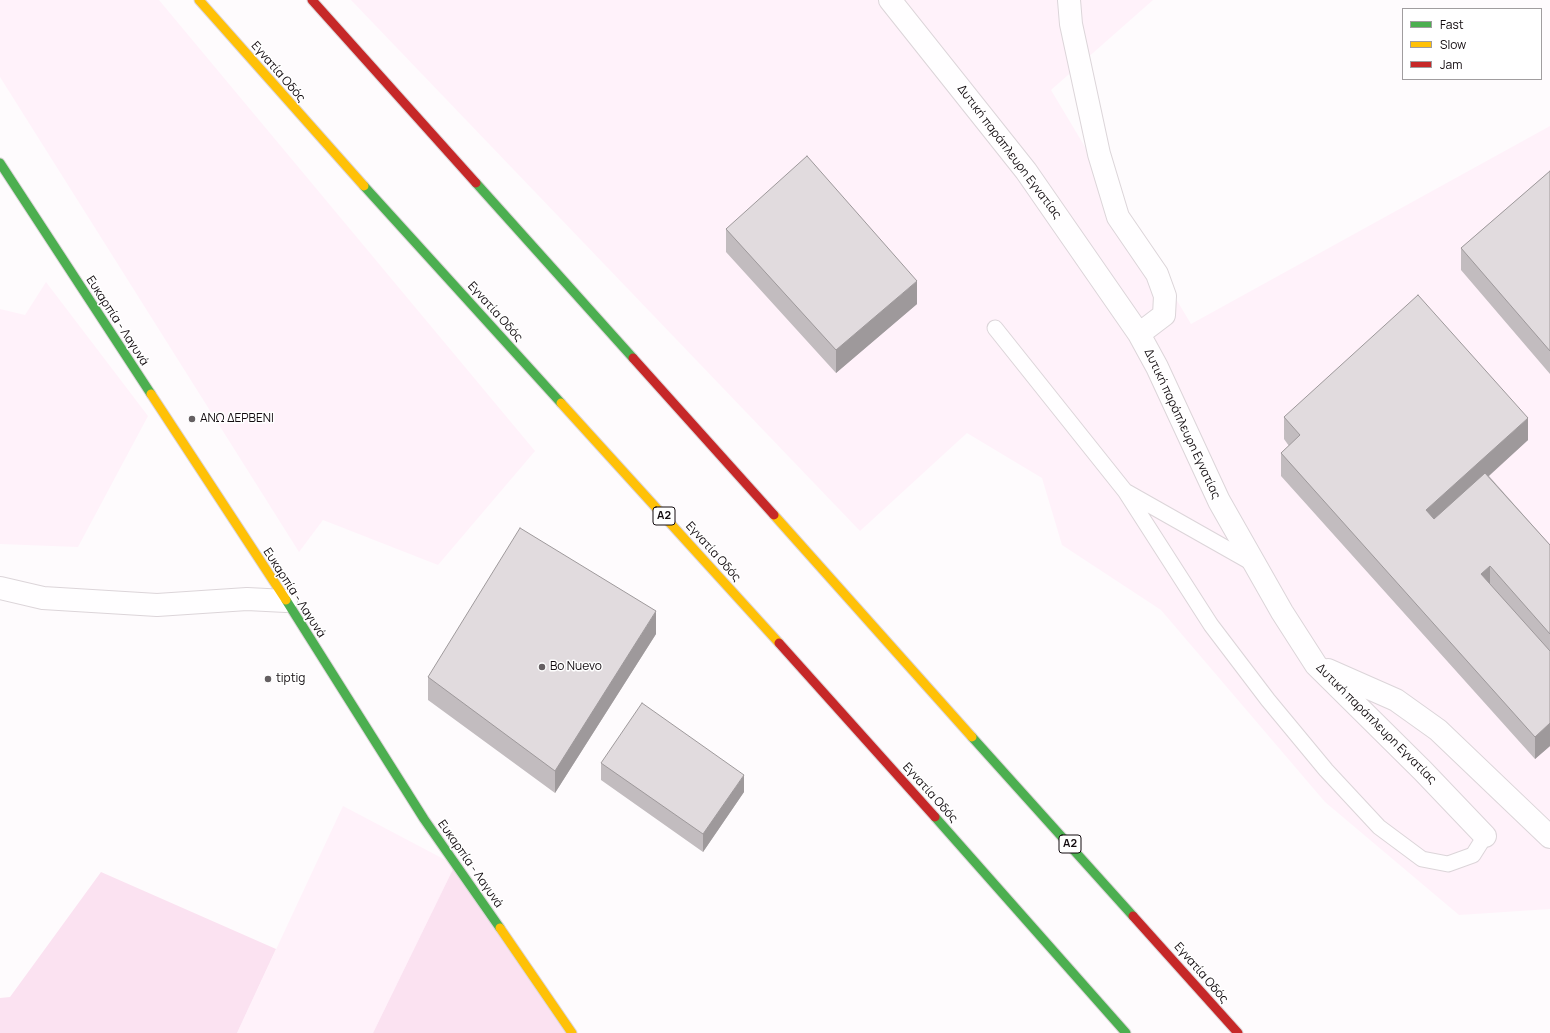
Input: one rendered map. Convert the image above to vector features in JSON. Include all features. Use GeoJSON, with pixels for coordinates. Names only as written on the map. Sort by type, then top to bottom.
{"type":"FeatureCollection","features":[{"type":"Feature","properties":{"kind":"main road","name":"Εγνατία Οδός"},"geometry":{"type":"LineString","coordinates":[[199,0],[298,113],[862,734],[1126,1033]]}},
{"type":"Feature","properties":{"kind":"main road","name":"Εγνατία Οδός"},"geometry":{"type":"LineString","coordinates":[[312,0],[1238,1033]]}},
{"type":"Feature","properties":{"kind":"main road","name":"Ευκαρπία - Λαγυνά"},"geometry":{"type":"LineString","coordinates":[[0,163],[286,601],[424,819],[572,1033]]}},
{"type":"Feature","properties":{"kind":"street","name":"Δυτική παράπλευρη Εγνατίας"},"geometry":{"type":"LineString","coordinates":[[890,0],[1026,171],[1139,334],[1157,367],[1219,501],[1282,612],[1316,665],[1423,771],[1485,836]]}},
{"type":"Feature","properties":{"kind":"street"},"geometry":{"type":"LineString","coordinates":[[1069,0],[1071,24],[1099,154],[1118,217],[1157,274],[1165,296],[1164,315],[1139,334]]}},
{"type":"Feature","properties":{"kind":"street"},"geometry":{"type":"LineString","coordinates":[[0,588],[42,598],[157,605],[247,599],[286,601]]}},
{"type":"Feature","properties":{"kind":"street"},"geometry":{"type":"LineString","coordinates":[[1316,665],[1396,700],[1438,730],[1550,837]]}},
{"type":"Feature","properties":{"kind":"lane"},"geometry":{"type":"LineString","coordinates":[[995,328],[1125,491],[1220,637],[1268,700],[1326,770],[1379,828],[1422,858],[1448,864],[1473,855],[1485,836]]}},
{"type":"Feature","properties":{"kind":"lane"},"geometry":{"type":"LineString","coordinates":[[1125,491],[1255,564]]}},
{"type":"Feature","properties":{"kind":"shaded area"},"geometry":{"type":"Polygon","coordinates":[[[0,0],[159,0],[535,451],[438,565],[323,520],[299,552],[0,77],[0,0]]]}},
{"type":"Feature","properties":{"kind":"shaded area"},"geometry":{"type":"Polygon","coordinates":[[[351,0],[1153,0],[1051,90],[1191,324],[1550,126],[1550,909],[1459,915],[1325,802],[1161,610],[1062,545],[1042,478],[967,433],[860,531],[351,0]]]}},
{"type":"Feature","properties":{"kind":"shaded area"},"geometry":{"type":"Polygon","coordinates":[[[46,282],[148,416],[78,547],[0,544],[0,309],[25,315],[46,282]]]}},
{"type":"Feature","properties":{"kind":"shaded area"},"geometry":{"type":"Polygon","coordinates":[[[343,806],[455,865],[373,1033],[237,1033],[343,806]]]}},
{"type":"Feature","properties":{"kind":"shaded area"},"geometry":{"type":"Polygon","coordinates":[[[455,865],[572,1033],[373,1033],[455,865]]]}},
{"type":"Feature","properties":{"kind":"shaded area"},"geometry":{"type":"Polygon","coordinates":[[[101,872],[276,949],[237,1033],[0,1033],[0,998],[10,997],[101,872]]]}},
{"type":"Feature","properties":{"kind":"building"},"geometry":{"type":"Polygon","coordinates":[[[807,156],[917,281],[836,350],[726,229],[807,156]]]}},
{"type":"Feature","properties":{"kind":"building"},"geometry":{"type":"Polygon","coordinates":[[[1550,171],[1550,351],[1461,248],[1550,171]]]}},
{"type":"Feature","properties":{"kind":"building"},"geometry":{"type":"Polygon","coordinates":[[[1418,295],[1528,418],[1426,510],[1434,519],[1485,473],[1550,545],[1550,634],[1490,566],[1481,574],[1550,651],[1550,723],[1535,737],[1281,453],[1300,435],[1284,417],[1418,295]]]}},
{"type":"Feature","properties":{"kind":"building","name":"Bo Nuevo"},"geometry":{"type":"Polygon","coordinates":[[[520,528],[656,611],[555,771],[428,677],[520,528]]]}},
{"type":"Feature","properties":{"kind":"building"},"geometry":{"type":"Polygon","coordinates":[[[642,703],[744,775],[703,834],[601,763],[642,703]]]}},
{"type":"Feature","properties":{"kind":"traffic: fast"},"geometry":{"type":"LineString","coordinates":[[0,163],[151,394]]}},
{"type":"Feature","properties":{"kind":"traffic: fast"},"geometry":{"type":"LineString","coordinates":[[476,183],[633,358]]}},
{"type":"Feature","properties":{"kind":"traffic: fast"},"geometry":{"type":"LineString","coordinates":[[364,186],[561,403]]}},
{"type":"Feature","properties":{"kind":"traffic: fast"},"geometry":{"type":"LineString","coordinates":[[286,600],[424,819],[500,928]]}},
{"type":"Feature","properties":{"kind":"traffic: fast"},"geometry":{"type":"LineString","coordinates":[[972,737],[1133,916]]}},
{"type":"Feature","properties":{"kind":"traffic: fast"},"geometry":{"type":"LineString","coordinates":[[935,817],[1126,1033]]}},
{"type":"Feature","properties":{"kind":"traffic: slow"},"geometry":{"type":"LineString","coordinates":[[199,0],[364,186]]}},
{"type":"Feature","properties":{"kind":"traffic: slow"},"geometry":{"type":"LineString","coordinates":[[151,394],[286,600]]}},
{"type":"Feature","properties":{"kind":"traffic: slow"},"geometry":{"type":"LineString","coordinates":[[561,403],[779,643]]}},
{"type":"Feature","properties":{"kind":"traffic: slow"},"geometry":{"type":"LineString","coordinates":[[774,515],[972,737]]}},
{"type":"Feature","properties":{"kind":"traffic: slow"},"geometry":{"type":"LineString","coordinates":[[500,928],[572,1033]]}},
{"type":"Feature","properties":{"kind":"traffic: jam"},"geometry":{"type":"LineString","coordinates":[[312,0],[476,183]]}},
{"type":"Feature","properties":{"kind":"traffic: jam"},"geometry":{"type":"LineString","coordinates":[[633,358],[774,515]]}},
{"type":"Feature","properties":{"kind":"traffic: jam"},"geometry":{"type":"LineString","coordinates":[[779,643],[935,817]]}},
{"type":"Feature","properties":{"kind":"traffic: jam"},"geometry":{"type":"LineString","coordinates":[[1133,916],[1238,1033]]}},
{"type":"Feature","properties":{"kind":"place","name":"ΑΝΩ ΔΕΡΒΕΝΙ"},"geometry":{"type":"Point","coordinates":[192,419]}},
{"type":"Feature","properties":{"kind":"place","name":"Bo Nuevo"},"geometry":{"type":"Point","coordinates":[542,667]}},
{"type":"Feature","properties":{"kind":"place","name":"tiptig"},"geometry":{"type":"Point","coordinates":[268,679]}}]}
